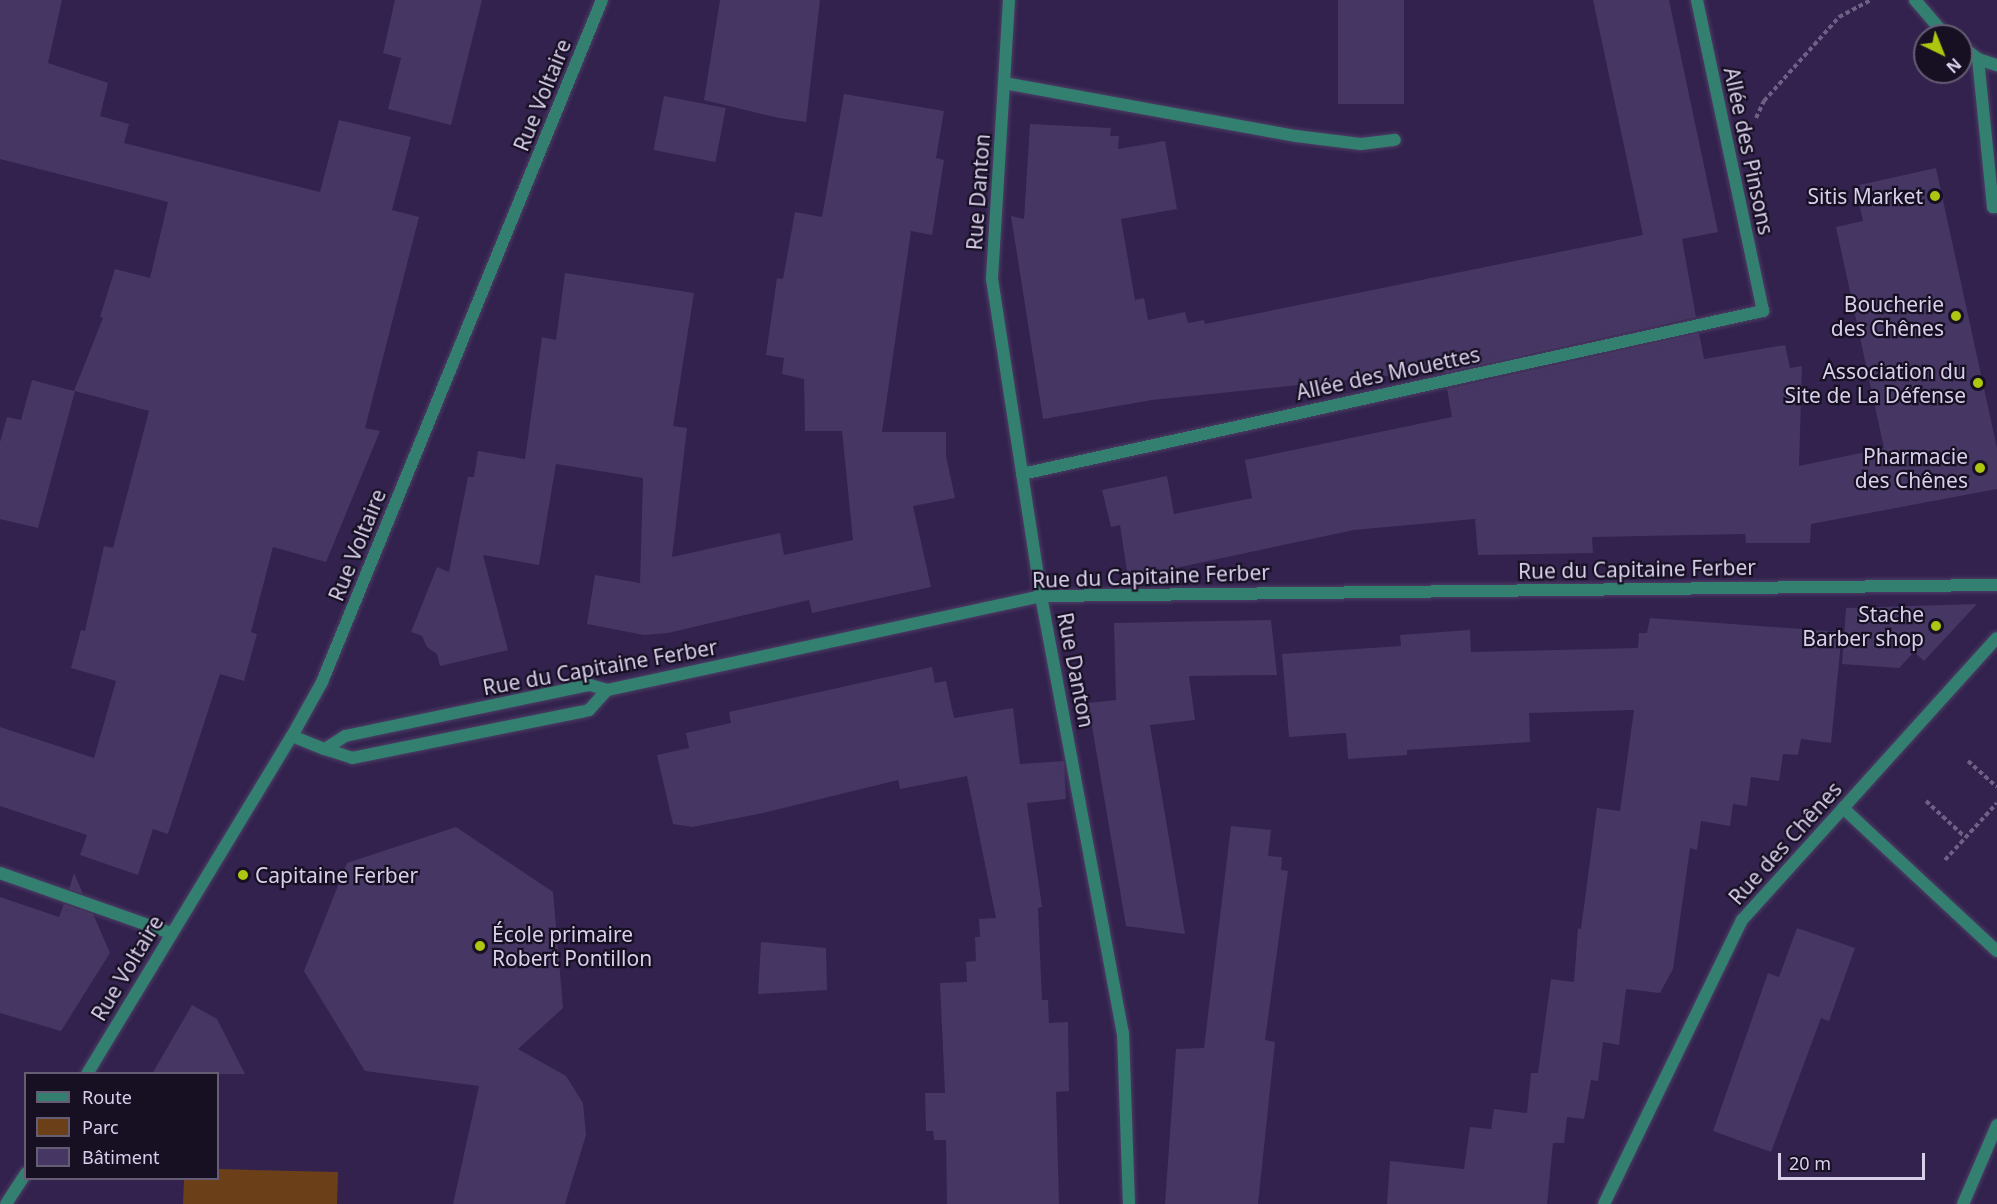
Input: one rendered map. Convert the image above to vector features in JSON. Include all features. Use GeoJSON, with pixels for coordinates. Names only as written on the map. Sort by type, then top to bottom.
{"type":"FeatureCollection","features":[{"type":"Feature","properties":{"kind":"street","name":"Rue Voltaire"},"geometry":{"type":"LineString","coordinates":[[88,1072],[170,933],[292,736],[322,681],[602,0]]}},
{"type":"Feature","properties":{"kind":"street","name":"Rue Danton"},"geometry":{"type":"LineString","coordinates":[[1010,0],[992,279],[1041,596],[1123,1033],[1129,1204]]}},
{"type":"Feature","properties":{"kind":"street","name":"Allée des Pinsons"},"geometry":{"type":"LineString","coordinates":[[1697,0],[1763,311]]}},
{"type":"Feature","properties":{"kind":"street"},"geometry":{"type":"LineString","coordinates":[[1915,0],[1936,24]]}},
{"type":"Feature","properties":{"kind":"street"},"geometry":{"type":"LineString","coordinates":[[1973,55],[1997,65]]}},
{"type":"Feature","properties":{"kind":"street"},"geometry":{"type":"LineString","coordinates":[[1978,59],[1993,207],[1997,207]]}},
{"type":"Feature","properties":{"kind":"street"},"geometry":{"type":"LineString","coordinates":[[1004,83],[1296,136],[1361,144],[1395,140]]}},
{"type":"Feature","properties":{"kind":"street","name":"Allée des Mouettes"},"geometry":{"type":"LineString","coordinates":[[1022,474],[1763,311]]}},
{"type":"Feature","properties":{"kind":"street","name":"Rue du Capitaine Ferber"},"geometry":{"type":"LineString","coordinates":[[325,749],[345,736],[590,685],[607,690],[1041,596],[1997,585]]}},
{"type":"Feature","properties":{"kind":"street","name":"Rue des Chênes"},"geometry":{"type":"LineString","coordinates":[[1604,1204],[1742,920],[1997,638]]}},
{"type":"Feature","properties":{"kind":"street"},"geometry":{"type":"LineString","coordinates":[[292,736],[352,758],[589,710],[607,690]]}},
{"type":"Feature","properties":{"kind":"street"},"geometry":{"type":"LineString","coordinates":[[1843,808],[1997,951]]}},
{"type":"Feature","properties":{"kind":"street"},"geometry":{"type":"LineString","coordinates":[[0,873],[170,933]]}},
{"type":"Feature","properties":{"kind":"street"},"geometry":{"type":"LineString","coordinates":[[1963,1204],[1997,1125]]}},
{"type":"Feature","properties":{"kind":"street"},"geometry":{"type":"LineString","coordinates":[[6,1204],[24,1176]]}},
{"type":"Feature","properties":{"kind":"path"},"geometry":{"type":"LineString","coordinates":[[1732,166],[1764,101],[1839,17],[1870,0]]}},
{"type":"Feature","properties":{"kind":"path"},"geometry":{"type":"LineString","coordinates":[[1968,761],[1997,787]]}},
{"type":"Feature","properties":{"kind":"path"},"geometry":{"type":"LineString","coordinates":[[1926,801],[1965,837]]}},
{"type":"Feature","properties":{"kind":"path"},"geometry":{"type":"LineString","coordinates":[[1924,883],[1997,803]]}},
{"type":"Feature","properties":{"kind":"green space"},"geometry":{"type":"Polygon","coordinates":[[[219,1169],[338,1172],[337,1204],[183,1204],[184,1180],[219,1180],[219,1169]]]}},
{"type":"Feature","properties":{"kind":"building"},"geometry":{"type":"Polygon","coordinates":[[[0,0],[62,0],[48,63],[108,83],[100,116],[129,124],[124,143],[320,192],[339,120],[411,137],[392,210],[419,217],[365,428],[380,431],[326,562],[273,547],[251,632],[257,634],[244,681],[220,674],[168,834],[153,829],[138,875],[80,855],[87,835],[0,806],[0,727],[94,758],[116,681],[71,668],[81,630],[85,631],[104,546],[113,548],[149,411],[75,391],[38,528],[0,519],[0,442],[7,417],[21,420],[32,380],[74,391],[103,318],[100,317],[115,269],[150,278],[168,202],[0,159],[0,0]]]}},
{"type":"Feature","properties":{"kind":"building"},"geometry":{"type":"Polygon","coordinates":[[[395,0],[482,0],[451,125],[388,109],[401,58],[383,53],[395,0]]]}},
{"type":"Feature","properties":{"kind":"building"},"geometry":{"type":"Polygon","coordinates":[[[720,0],[820,0],[806,122],[704,100],[720,0]]]}},
{"type":"Feature","properties":{"kind":"building"},"geometry":{"type":"Polygon","coordinates":[[[1338,0],[1404,0],[1404,104],[1338,104],[1338,0]]]}},
{"type":"Feature","properties":{"kind":"building"},"geometry":{"type":"Polygon","coordinates":[[[1593,0],[1669,0],[1718,232],[1682,239],[1696,317],[1445,373],[1444,370],[1152,400],[1043,419],[1011,216],[1024,219],[1030,124],[1111,128],[1110,136],[1119,136],[1118,149],[1165,141],[1177,209],[1121,219],[1135,300],[1144,298],[1148,320],[1185,312],[1188,323],[1204,320],[1205,324],[1643,235],[1593,0]]]}},
{"type":"Feature","properties":{"kind":"building"},"geometry":{"type":"Polygon","coordinates":[[[844,94],[944,111],[936,158],[944,160],[932,235],[911,231],[882,432],[946,432],[946,456],[955,498],[913,506],[931,587],[812,613],[809,600],[668,633],[644,635],[587,624],[595,575],[640,583],[643,478],[556,464],[539,565],[483,555],[508,650],[440,666],[437,654],[427,647],[422,636],[411,632],[437,567],[449,572],[468,477],[474,477],[478,451],[525,459],[542,337],[556,340],[565,273],[694,293],[673,426],[687,428],[672,557],[780,533],[784,555],[853,540],[842,431],[805,431],[804,379],[782,374],[784,358],[766,355],[777,278],[783,279],[795,212],[822,217],[844,94]]]}},
{"type":"Feature","properties":{"kind":"building"},"geometry":{"type":"Polygon","coordinates":[[[664,96],[726,108],[715,162],[654,150],[664,96]]]}},
{"type":"Feature","properties":{"kind":"building"},"geometry":{"type":"Polygon","coordinates":[[[1936,168],[1997,448],[1997,489],[1811,524],[1810,543],[1746,543],[1745,534],[1592,537],[1593,553],[1478,555],[1475,519],[1354,530],[1128,578],[1120,525],[1111,527],[1102,490],[1167,476],[1174,514],[1252,498],[1245,460],[1452,417],[1447,389],[1699,333],[1704,359],[1785,345],[1790,368],[1802,366],[1799,466],[1884,448],[1836,227],[1863,221],[1855,186],[1936,168]]]}},
{"type":"Feature","properties":{"kind":"building"},"geometry":{"type":"Polygon","coordinates":[[[1977,604],[1924,661],[1914,652],[1899,668],[1842,664],[1846,608],[1977,604]]]}},
{"type":"Feature","properties":{"kind":"building"},"geometry":{"type":"Polygon","coordinates":[[[1650,618],[1842,632],[1831,743],[1801,739],[1798,755],[1783,754],[1779,781],[1751,777],[1747,806],[1733,804],[1730,826],[1701,821],[1697,850],[1690,848],[1673,969],[1660,993],[1626,989],[1619,1045],[1603,1042],[1598,1081],[1591,1080],[1584,1119],[1567,1117],[1564,1143],[1553,1143],[1547,1204],[1387,1204],[1390,1161],[1464,1169],[1470,1127],[1491,1129],[1494,1109],[1527,1113],[1531,1073],[1538,1073],[1551,979],[1574,982],[1578,928],[1581,929],[1597,808],[1620,811],[1634,710],[1529,713],[1530,742],[1407,750],[1407,755],[1348,759],[1346,733],[1289,737],[1282,654],[1401,646],[1400,635],[1470,630],[1471,652],[1638,648],[1639,633],[1647,633],[1650,618]]]}},
{"type":"Feature","properties":{"kind":"building"},"geometry":{"type":"Polygon","coordinates":[[[1271,620],[1277,675],[1189,676],[1195,720],[1150,725],[1185,934],[1126,926],[1088,703],[1116,700],[1114,623],[1271,620]]]}},
{"type":"Feature","properties":{"kind":"building"},"geometry":{"type":"Polygon","coordinates":[[[932,667],[935,683],[946,681],[954,718],[1013,708],[1020,764],[1064,761],[1066,799],[1027,803],[1042,907],[1038,908],[1042,1000],[1048,1000],[1049,1023],[1068,1022],[1069,1091],[1056,1092],[1059,1204],[947,1204],[946,1140],[934,1140],[933,1131],[926,1131],[925,1093],[945,1093],[940,983],[967,982],[966,962],[976,961],[975,937],[980,937],[979,919],[996,918],[967,776],[900,789],[898,780],[763,813],[692,827],[673,824],[657,755],[689,748],[686,733],[731,723],[729,712],[932,667]]]}},
{"type":"Feature","properties":{"kind":"building"},"geometry":{"type":"Polygon","coordinates":[[[1231,826],[1271,830],[1268,856],[1282,857],[1281,870],[1288,871],[1265,1040],[1275,1042],[1258,1204],[1165,1204],[1176,1049],[1204,1048],[1231,826]]]}},
{"type":"Feature","properties":{"kind":"building"},"geometry":{"type":"Polygon","coordinates":[[[456,827],[553,892],[563,1008],[518,1049],[566,1076],[583,1103],[586,1135],[565,1204],[453,1204],[479,1086],[365,1071],[304,971],[347,863],[456,827]]]}},
{"type":"Feature","properties":{"kind":"building"},"geometry":{"type":"Polygon","coordinates":[[[74,873],[83,894],[69,889],[74,873]]]}},
{"type":"Feature","properties":{"kind":"building"},"geometry":{"type":"Polygon","coordinates":[[[0,897],[59,917],[64,904],[93,914],[110,953],[61,1031],[0,1013],[0,897]]]}},
{"type":"Feature","properties":{"kind":"building"},"geometry":{"type":"Polygon","coordinates":[[[1797,928],[1855,948],[1829,1021],[1821,1018],[1771,1152],[1713,1131],[1768,973],[1779,977],[1797,928]]]}},
{"type":"Feature","properties":{"kind":"building"},"geometry":{"type":"Polygon","coordinates":[[[761,942],[826,948],[827,990],[758,994],[761,942]]]}},
{"type":"Feature","properties":{"kind":"building"},"geometry":{"type":"Polygon","coordinates":[[[192,1005],[217,1019],[245,1074],[219,1074],[219,1072],[153,1072],[192,1005]]]}},
{"type":"Feature","properties":{"kind":"place","name":"Sitis Market"},"geometry":{"type":"Point","coordinates":[1935,196]}},
{"type":"Feature","properties":{"kind":"place","name":"Boucherie des Chênes"},"geometry":{"type":"Point","coordinates":[1956,316]}},
{"type":"Feature","properties":{"kind":"place","name":"Association du Site de La Défense"},"geometry":{"type":"Point","coordinates":[1978,383]}},
{"type":"Feature","properties":{"kind":"place","name":"Pharmacie des Chênes"},"geometry":{"type":"Point","coordinates":[1980,468]}},
{"type":"Feature","properties":{"kind":"place","name":"Stache Barber shop"},"geometry":{"type":"Point","coordinates":[1936,626]}},
{"type":"Feature","properties":{"kind":"place","name":"Capitaine Ferber"},"geometry":{"type":"Point","coordinates":[243,875]}},
{"type":"Feature","properties":{"kind":"place","name":"École primaire Robert Pontillon"},"geometry":{"type":"Point","coordinates":[480,946]}}]}
